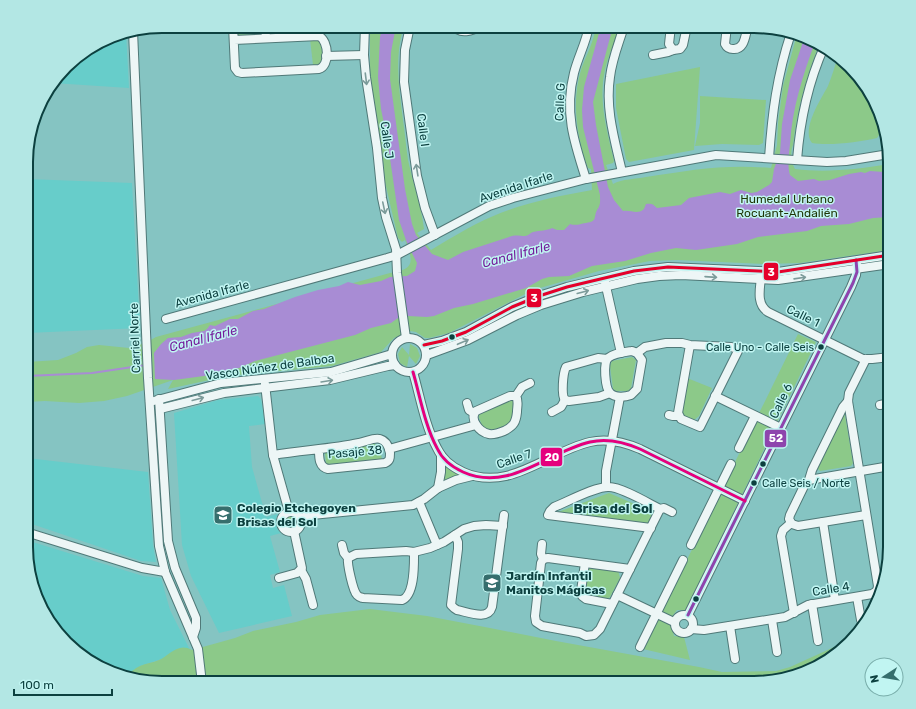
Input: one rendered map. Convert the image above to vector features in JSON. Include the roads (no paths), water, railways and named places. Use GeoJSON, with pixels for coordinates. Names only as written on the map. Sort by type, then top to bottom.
{"type":"FeatureCollection","features":[{"type":"Feature","properties":{"kind":"street"},"geometry":{"type":"LineString","coordinates":[[234,33],[235,68],[240,72],[320,68],[326,63],[325,40],[319,36],[234,40]]}},
{"type":"Feature","properties":{"kind":"street"},"geometry":{"type":"LineString","coordinates":[[266,33],[266,38]]}},
{"type":"Feature","properties":{"kind":"street","name":"Calle J"},"geometry":{"type":"LineString","coordinates":[[365,33],[364,55],[377,148],[382,198],[396,255],[396,273],[406,338]]}},
{"type":"Feature","properties":{"kind":"street","name":"Calle I"},"geometry":{"type":"LineString","coordinates":[[409,33],[405,50],[404,82],[418,176],[425,208],[435,235]]}},
{"type":"Feature","properties":{"kind":"street","name":"Calle G"},"geometry":{"type":"LineString","coordinates":[[588,33],[586,42],[574,73],[570,105],[572,130],[588,178]]}},
{"type":"Feature","properties":{"kind":"street"},"geometry":{"type":"LineString","coordinates":[[622,33],[612,67],[609,98],[622,172]]}},
{"type":"Feature","properties":{"kind":"street"},"geometry":{"type":"LineString","coordinates":[[670,33],[669,44],[673,50]]}},
{"type":"Feature","properties":{"kind":"street"},"geometry":{"type":"LineString","coordinates":[[653,55],[678,50],[682,47],[685,33]]}},
{"type":"Feature","properties":{"kind":"street"},"geometry":{"type":"LineString","coordinates":[[727,33],[725,44],[728,48],[735,49],[742,46],[746,33]]}},
{"type":"Feature","properties":{"kind":"street","name":"Carriel Norte"},"geometry":{"type":"LineString","coordinates":[[133,36],[148,378],[159,546],[165,572],[194,637],[200,658],[201,676]]}},
{"type":"Feature","properties":{"kind":"street"},"geometry":{"type":"LineString","coordinates":[[771,158],[772,119],[776,90],[790,38]]}},
{"type":"Feature","properties":{"kind":"street"},"geometry":{"type":"LineString","coordinates":[[796,160],[806,101],[812,78],[822,52]]}},
{"type":"Feature","properties":{"kind":"street"},"geometry":{"type":"LineString","coordinates":[[326,56],[364,55]]}},
{"type":"Feature","properties":{"kind":"street","name":"Avenida Ifarle"},"geometry":{"type":"LineString","coordinates":[[166,318],[379,261],[396,255],[495,204],[588,178],[716,155],[837,162],[883,155]]}},
{"type":"Feature","properties":{"kind":"street"},"geometry":{"type":"LineString","coordinates":[[427,355],[468,340],[537,306],[606,286],[642,278],[670,276],[787,280],[856,265],[883,257]]}},
{"type":"Feature","properties":{"kind":"street"},"geometry":{"type":"LineString","coordinates":[[424,345],[462,334],[530,299],[567,287],[645,269],[668,267],[762,272],[883,264]]}},
{"type":"Feature","properties":{"kind":"street","name":"Calle 6"},"geometry":{"type":"LineString","coordinates":[[688,615],[854,280],[856,265]]}},
{"type":"Feature","properties":{"kind":"street","name":"Calle 1"},"geometry":{"type":"LineString","coordinates":[[762,272],[760,300],[761,305],[765,310],[866,359],[883,358]]}},
{"type":"Feature","properties":{"kind":"street"},"geometry":{"type":"LineString","coordinates":[[604,278],[621,353]]}},
{"type":"Feature","properties":{"kind":"street"},"geometry":{"type":"LineString","coordinates":[[406,338],[417,340],[424,345],[427,355],[423,366],[414,372],[403,371],[395,365],[392,360],[393,348],[396,343],[401,340],[406,338]]}},
{"type":"Feature","properties":{"kind":"street"},"geometry":{"type":"LineString","coordinates":[[637,353],[645,347],[657,344],[674,343],[731,347],[739,349],[700,427],[681,419],[678,416],[668,415]]}},
{"type":"Feature","properties":{"kind":"street"},"geometry":{"type":"LineString","coordinates":[[678,416],[690,345]]}},
{"type":"Feature","properties":{"kind":"street"},"geometry":{"type":"LineString","coordinates":[[565,400],[562,396],[566,367],[598,358],[607,359],[611,356],[632,351],[641,357],[642,362],[637,389],[631,395],[620,397],[613,396],[610,393],[605,368],[607,359]]}},
{"type":"Feature","properties":{"kind":"street","name":"Vasco Núñez de Balboa"},"geometry":{"type":"LineString","coordinates":[[150,402],[221,383],[331,372],[392,354]]}},
{"type":"Feature","properties":{"kind":"street","name":"Calle 4"},"geometry":{"type":"LineString","coordinates":[[866,359],[849,393],[848,402],[878,584]]}},
{"type":"Feature","properties":{"kind":"street","name":"Vasco Núñez de Balboa"},"geometry":{"type":"LineString","coordinates":[[160,409],[220,393],[334,380],[395,365]]}},
{"type":"Feature","properties":{"kind":"street","name":"Calle 7"},"geometry":{"type":"LineString","coordinates":[[414,372],[432,436],[441,455],[456,468],[473,476],[489,478],[506,476],[522,471],[584,444],[597,441],[612,441],[634,446],[745,501]]}},
{"type":"Feature","properties":{"kind":"street"},"geometry":{"type":"LineString","coordinates":[[264,379],[273,455],[289,512]]}},
{"type":"Feature","properties":{"kind":"street"},"geometry":{"type":"LineString","coordinates":[[516,396],[522,387],[530,382]]}},
{"type":"Feature","properties":{"kind":"street"},"geometry":{"type":"LineString","coordinates":[[565,400],[569,401],[602,396],[610,393]]}},
{"type":"Feature","properties":{"kind":"street"},"geometry":{"type":"LineString","coordinates":[[474,413],[510,396],[516,396]]}},
{"type":"Feature","properties":{"kind":"street"},"geometry":{"type":"LineString","coordinates":[[474,413],[476,425],[483,432],[492,434],[498,433],[512,427],[516,420],[518,402],[516,396]]}},
{"type":"Feature","properties":{"kind":"street"},"geometry":{"type":"LineString","coordinates":[[715,396],[781,428]]}},
{"type":"Feature","properties":{"kind":"street"},"geometry":{"type":"LineString","coordinates":[[606,487],[605,475],[620,397]]}},
{"type":"Feature","properties":{"kind":"street","name":"Carriel Norte"},"geometry":{"type":"LineString","coordinates":[[159,399],[168,541],[175,568],[196,618],[194,637]]}},
{"type":"Feature","properties":{"kind":"street"},"geometry":{"type":"LineString","coordinates":[[552,412],[561,407],[565,400]]}},
{"type":"Feature","properties":{"kind":"street"},"geometry":{"type":"LineString","coordinates":[[790,523],[790,515],[843,407],[848,402]]}},
{"type":"Feature","properties":{"kind":"street"},"geometry":{"type":"LineString","coordinates":[[466,403],[469,410],[474,413]]}},
{"type":"Feature","properties":{"kind":"street"},"geometry":{"type":"LineString","coordinates":[[739,448],[755,416]]}},
{"type":"Feature","properties":{"kind":"street"},"geometry":{"type":"LineString","coordinates":[[389,449],[476,425]]}},
{"type":"Feature","properties":{"kind":"street","name":"Pasaje 38"},"geometry":{"type":"LineString","coordinates":[[273,455],[350,445],[378,438],[386,442],[389,449],[390,458],[385,463],[328,469],[321,465],[319,450]]}},
{"type":"Feature","properties":{"kind":"street"},"geometry":{"type":"LineString","coordinates":[[438,488],[441,472],[441,455]]}},
{"type":"Feature","properties":{"kind":"street"},"geometry":{"type":"LineString","coordinates":[[691,546],[731,464]]}},
{"type":"Feature","properties":{"kind":"street"},"geometry":{"type":"LineString","coordinates":[[808,480],[883,467]]}},
{"type":"Feature","properties":{"kind":"street"},"geometry":{"type":"LineString","coordinates":[[300,518],[312,515],[407,506],[419,502],[438,488],[456,480],[473,476]]}},
{"type":"Feature","properties":{"kind":"street"},"geometry":{"type":"LineString","coordinates":[[651,528],[548,515],[554,507],[606,487],[617,488],[660,509],[664,508],[672,512]]}},
{"type":"Feature","properties":{"kind":"street"},"geometry":{"type":"LineString","coordinates":[[419,502],[437,545]]}},
{"type":"Feature","properties":{"kind":"street"},"geometry":{"type":"LineString","coordinates":[[542,544],[541,554],[543,559],[534,616],[536,622],[542,626],[586,636],[594,635],[598,632],[634,564],[660,509]]}},
{"type":"Feature","properties":{"kind":"street"},"geometry":{"type":"LineString","coordinates":[[289,512],[295,513],[300,518],[300,526],[294,532],[285,530],[281,526],[282,517],[289,512]]}},
{"type":"Feature","properties":{"kind":"street"},"geometry":{"type":"LineString","coordinates":[[455,535],[458,542],[458,549],[451,605],[457,610],[485,615],[490,613],[504,515]]}},
{"type":"Feature","properties":{"kind":"street"},"geometry":{"type":"LineString","coordinates":[[790,523],[798,526],[866,515]]}},
{"type":"Feature","properties":{"kind":"street"},"geometry":{"type":"LineString","coordinates":[[824,522],[835,600]]}},
{"type":"Feature","properties":{"kind":"street"},"geometry":{"type":"LineString","coordinates":[[790,523],[783,530],[782,536],[794,613]]}},
{"type":"Feature","properties":{"kind":"street"},"geometry":{"type":"LineString","coordinates":[[348,558],[356,554],[406,551],[414,552],[437,545],[464,529],[474,526],[503,526]]}},
{"type":"Feature","properties":{"kind":"street"},"geometry":{"type":"LineString","coordinates":[[279,578],[297,573],[303,566],[294,532]]}},
{"type":"Feature","properties":{"kind":"street"},"geometry":{"type":"LineString","coordinates":[[33,534],[142,568],[165,572]]}},
{"type":"Feature","properties":{"kind":"street"},"geometry":{"type":"LineString","coordinates":[[342,545],[344,554],[348,558],[348,564],[356,592],[359,597],[363,598],[402,600],[406,598],[409,593],[413,572],[414,552]]}},
{"type":"Feature","properties":{"kind":"street"},"geometry":{"type":"LineString","coordinates":[[543,559],[548,558],[630,569]]}},
{"type":"Feature","properties":{"kind":"street"},"geometry":{"type":"LineString","coordinates":[[640,647],[683,560]]}},
{"type":"Feature","properties":{"kind":"street"},"geometry":{"type":"LineString","coordinates":[[585,563],[580,591],[582,596],[586,599],[612,604]]}},
{"type":"Feature","properties":{"kind":"street"},"geometry":{"type":"LineString","coordinates":[[301,570],[306,578],[313,605]]}},
{"type":"Feature","properties":{"kind":"street","name":"Calle 4"},"geometry":{"type":"LineString","coordinates":[[617,595],[674,622],[675,628],[680,632],[686,633],[692,629],[701,630],[772,620],[785,617],[804,606],[874,593]]}},
{"type":"Feature","properties":{"kind":"street"},"geometry":{"type":"LineString","coordinates":[[857,597],[861,619]]}},
{"type":"Feature","properties":{"kind":"street"},"geometry":{"type":"LineString","coordinates":[[812,604],[818,641]]}},
{"type":"Feature","properties":{"kind":"street"},"geometry":{"type":"LineString","coordinates":[[674,622],[678,616],[683,614],[688,615],[693,621],[692,629]]}},
{"type":"Feature","properties":{"kind":"street"},"geometry":{"type":"LineString","coordinates":[[772,620],[777,652]]}},
{"type":"Feature","properties":{"kind":"street"},"geometry":{"type":"LineString","coordinates":[[730,626],[735,659]]}},
{"type":"Feature","properties":{"kind":"water","name":"Humedal Urbano Rocuant-Andalién"},"geometry":{"type":"Polygon","coordinates":[[[381,33],[395,33],[391,52],[390,79],[405,189],[412,224],[416,235],[432,254],[448,260],[463,252],[512,236],[526,236],[533,232],[552,228],[564,230],[570,224],[578,225],[594,220],[600,204],[600,195],[583,127],[582,110],[584,87],[599,33],[611,33],[593,102],[596,125],[608,187],[614,200],[623,211],[639,212],[644,209],[646,204],[652,204],[657,208],[681,205],[689,198],[720,192],[730,194],[741,190],[751,193],[757,192],[769,185],[772,182],[774,169],[780,153],[782,124],[790,80],[803,43],[813,47],[802,79],[793,118],[788,160],[790,175],[798,181],[814,179],[819,181],[830,180],[861,172],[883,172],[883,217],[873,218],[849,224],[821,226],[807,231],[758,237],[737,244],[696,250],[676,248],[651,253],[625,261],[592,266],[569,276],[549,277],[542,279],[526,288],[473,304],[454,308],[434,316],[408,316],[398,318],[391,323],[371,328],[355,335],[255,361],[239,368],[204,376],[174,380],[155,379],[154,353],[168,338],[181,337],[204,331],[210,325],[215,326],[230,319],[238,319],[253,311],[264,309],[318,290],[339,286],[348,282],[360,285],[381,281],[390,277],[407,276],[415,271],[417,263],[407,243],[399,220],[387,138],[381,109],[378,77],[381,33]]]}},
{"type":"Feature","properties":{"kind":"waterway"},"geometry":{"type":"LineString","coordinates":[[33,376],[92,373],[146,365]]}},
{"type":"Feature","properties":{"kind":"place","name":"Calle Uno - Calle Seis"},"geometry":{"type":"Point","coordinates":[821,347]}},
{"type":"Feature","properties":{"kind":"place","name":"Calle Seis / Norte"},"geometry":{"type":"Point","coordinates":[754,483]}},
{"type":"Feature","properties":{"kind":"place","name":"Colegio Etchegoyen Brisas del Sol"},"geometry":{"type":"Point","coordinates":[223,515]}},
{"type":"Feature","properties":{"kind":"place","name":"Jardín Infantil Manitos Mágicas"},"geometry":{"type":"Point","coordinates":[492,583]}},
{"type":"Feature","properties":{"kind":"district","name":"Brisa del Sol"},"geometry":{"type":"Point","coordinates":[613,508]}},
{"type":"Feature","properties":{"kind":"water label","name":"Canal Ifarle"},"geometry":{"type":"Point","coordinates":[516,254]}},
{"type":"Feature","properties":{"kind":"water label","name":"Canal Ifarle"},"geometry":{"type":"Point","coordinates":[203,338]}}]}
